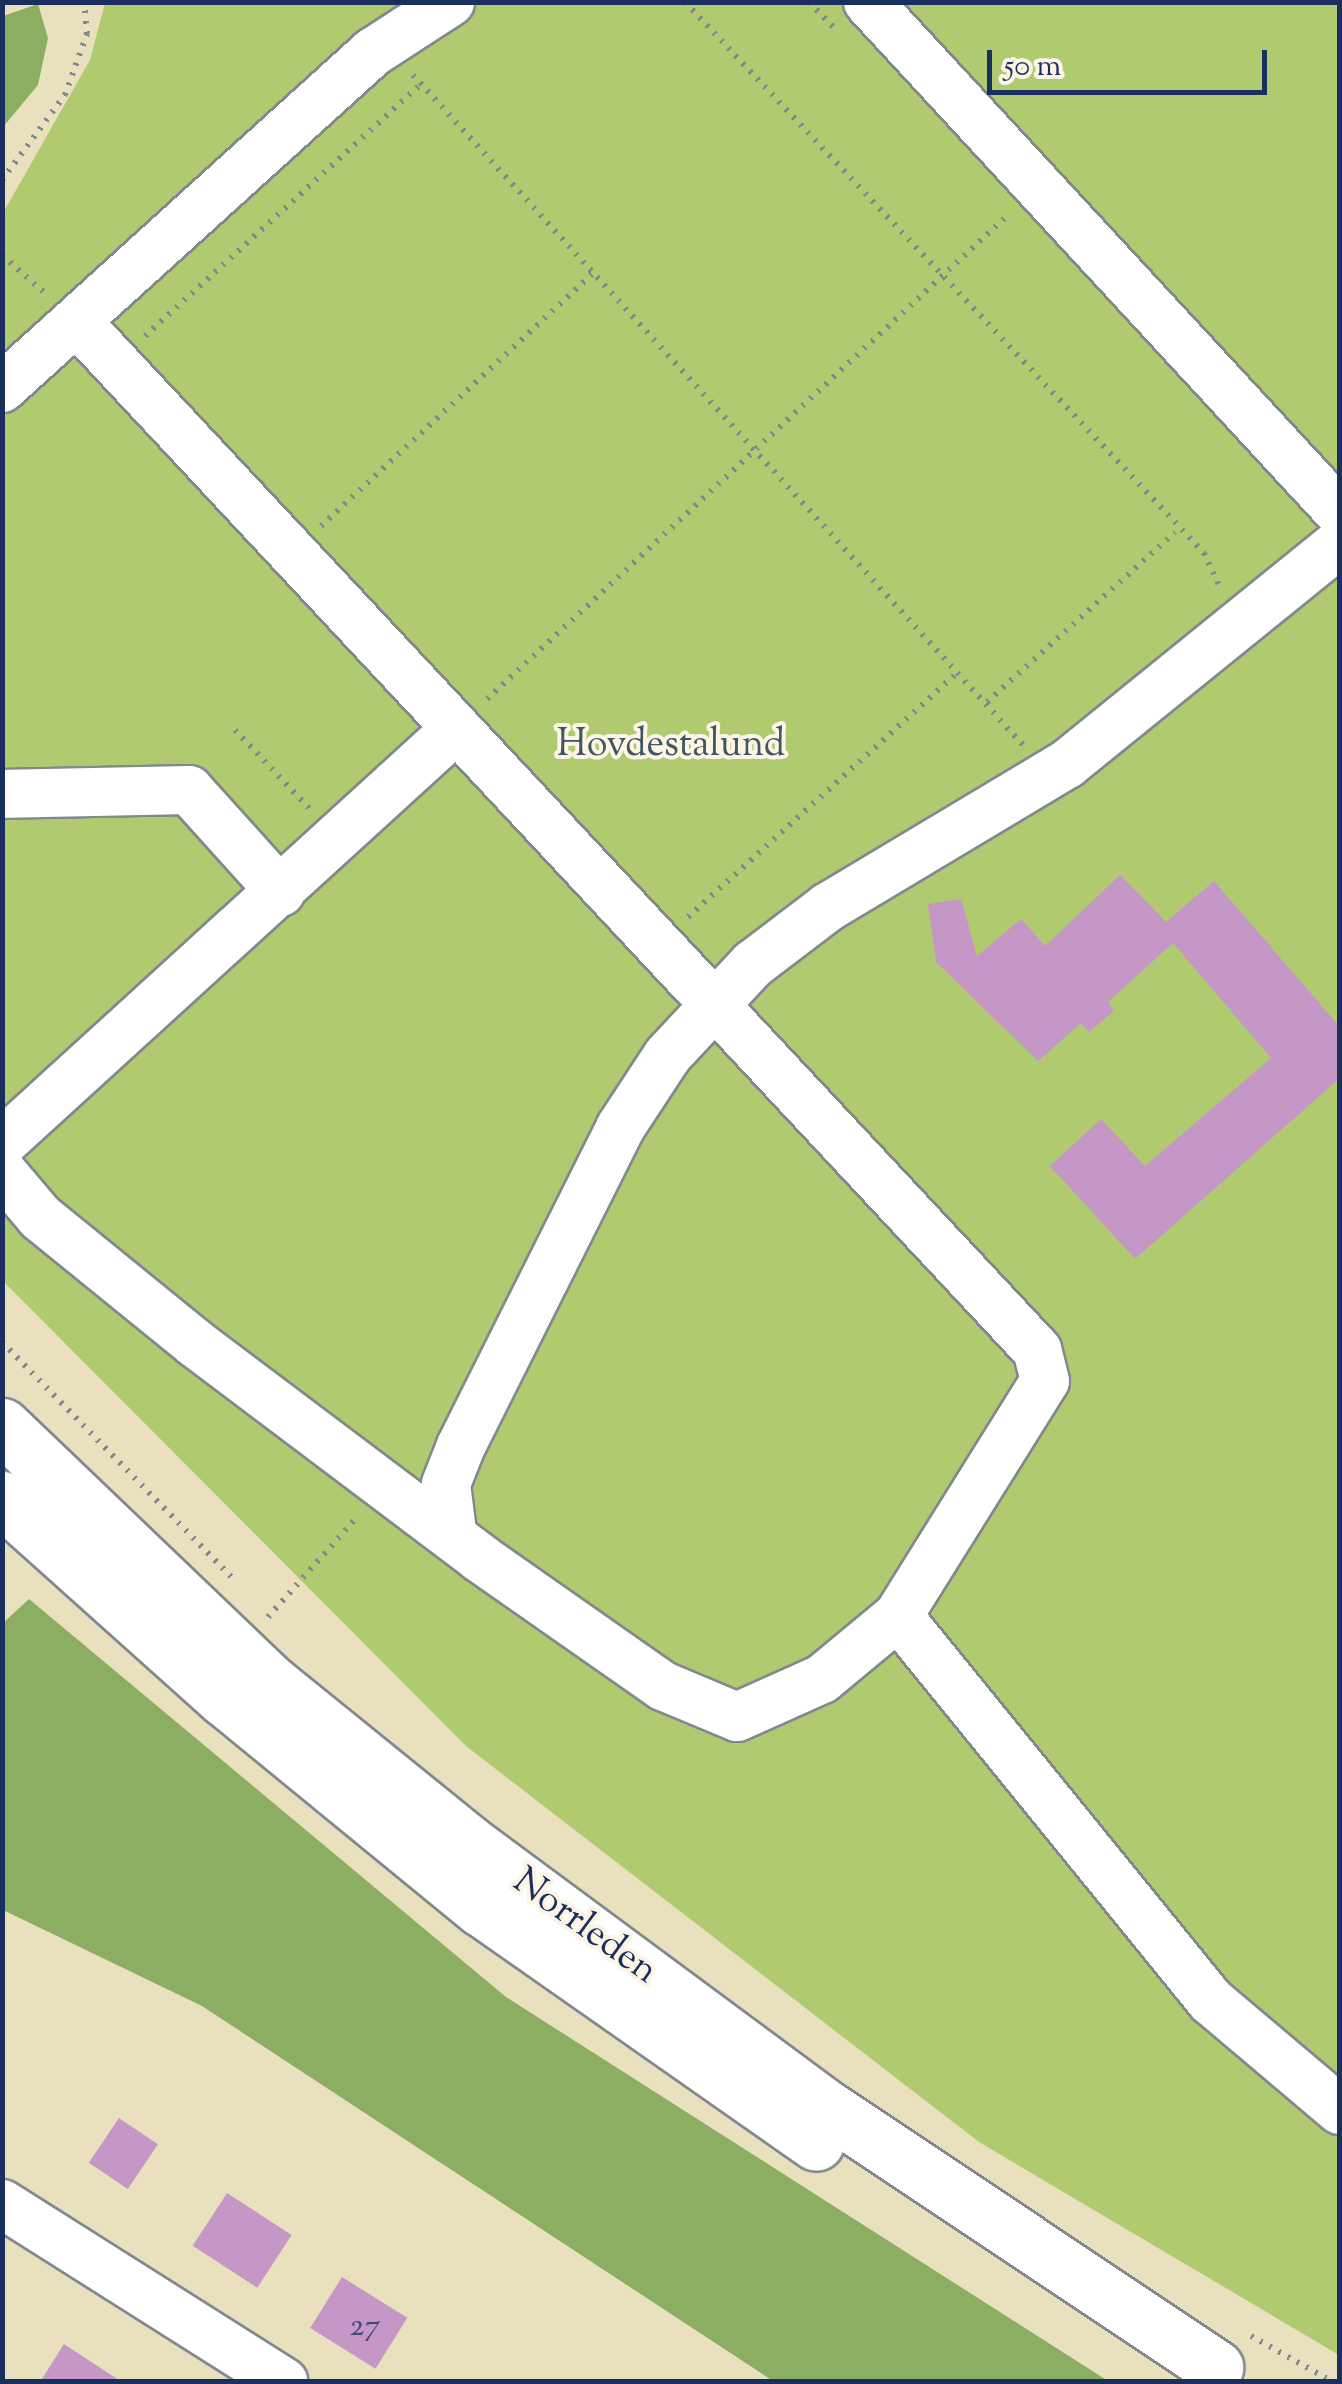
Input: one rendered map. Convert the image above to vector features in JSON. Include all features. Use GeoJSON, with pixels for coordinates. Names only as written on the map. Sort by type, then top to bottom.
{"type":"FeatureCollection","features":[{"type":"Feature","properties":{"kind":"main road","name":"Norrleden"},"geometry":{"type":"LineString","coordinates":[[3,1427],[271,1683],[467,1842],[830,2111],[1233,2360]]}},
{"type":"Feature","properties":{"kind":"main road","name":"Norrleden"},"geometry":{"type":"LineString","coordinates":[[4,1503],[224,1698],[629,2016],[801,2134],[1233,2360]]}},
{"type":"Feature","properties":{"kind":"street"},"geometry":{"type":"LineString","coordinates":[[2,388],[80,325],[385,45],[450,2]]}},
{"type":"Feature","properties":{"kind":"street"},"geometry":{"type":"LineString","coordinates":[[868,2],[1340,513]]}},
{"type":"Feature","properties":{"kind":"street"},"geometry":{"type":"LineString","coordinates":[[2,1172],[40,1217],[382,1485],[663,1686],[737,1717],[822,1678],[898,1616],[1046,1371],[1037,1350],[80,325]]}},
{"type":"Feature","properties":{"kind":"street"},"geometry":{"type":"LineString","coordinates":[[452,1532],[446,1484],[461,1446],[620,1128],[668,1055],[754,964],[828,907],[1048,773],[1340,543]]}},
{"type":"Feature","properties":{"kind":"street"},"geometry":{"type":"LineString","coordinates":[[2,1143],[339,840],[456,728]]}},
{"type":"Feature","properties":{"kind":"street"},"geometry":{"type":"LineString","coordinates":[[2,794],[189,790],[281,892]]}},
{"type":"Feature","properties":{"kind":"street"},"geometry":{"type":"LineString","coordinates":[[898,1616],[1211,2001],[1340,2110]]}},
{"type":"Feature","properties":{"kind":"street"},"geometry":{"type":"LineString","coordinates":[[2,2204],[284,2382]]}},
{"type":"Feature","properties":{"kind":"path"},"geometry":{"type":"LineString","coordinates":[[2,180],[65,95],[87,34],[84,2]]}},
{"type":"Feature","properties":{"kind":"path"},"geometry":{"type":"LineString","coordinates":[[685,2],[1175,532],[1204,553],[1240,624]]}},
{"type":"Feature","properties":{"kind":"path"},"geometry":{"type":"LineString","coordinates":[[385,45],[1048,773]]}},
{"type":"Feature","properties":{"kind":"path"},"geometry":{"type":"LineString","coordinates":[[115,364],[420,84]]}},
{"type":"Feature","properties":{"kind":"path"},"geometry":{"type":"LineString","coordinates":[[456,728],[1010,214]]}},
{"type":"Feature","properties":{"kind":"path"},"geometry":{"type":"LineString","coordinates":[[2,254],[80,325]]}},
{"type":"Feature","properties":{"kind":"path"},"geometry":{"type":"LineString","coordinates":[[291,554],[592,273]]}},
{"type":"Feature","properties":{"kind":"path"},"geometry":{"type":"LineString","coordinates":[[986,702],[1175,532]]}},
{"type":"Feature","properties":{"kind":"path"},"geometry":{"type":"LineString","coordinates":[[658,945],[958,672]]}},
{"type":"Feature","properties":{"kind":"path"},"geometry":{"type":"LineString","coordinates":[[235,730],[339,840]]}},
{"type":"Feature","properties":{"kind":"path"},"geometry":{"type":"LineString","coordinates":[[2,1342],[242,1588]]}},
{"type":"Feature","properties":{"kind":"path"},"geometry":{"type":"LineString","coordinates":[[268,1617],[382,1485]]}},
{"type":"Feature","properties":{"kind":"path"},"geometry":{"type":"LineString","coordinates":[[255,1602],[275,1625]]}},
{"type":"Feature","properties":{"kind":"path"},"geometry":{"type":"LineString","coordinates":[[1233,2360],[1333,2382]]}},
{"type":"Feature","properties":{"kind":"green space","name":"Hovdestalund"},"geometry":{"type":"Polygon","coordinates":[[[105,3],[1339,3],[1339,2355],[979,2142],[466,1746],[3,1281],[3,213],[90,60],[105,3]]]}},
{"type":"Feature","properties":{"kind":"green space"},"geometry":{"type":"Polygon","coordinates":[[[38,4],[48,38],[38,85],[3,127],[3,16],[38,4]]]}},
{"type":"Feature","properties":{"kind":"green space"},"geometry":{"type":"Polygon","coordinates":[[[29,1599],[506,1997],[1108,2381],[773,2381],[202,2006],[3,1910],[3,1623],[29,1599]]]}},
{"type":"Feature","properties":{"kind":"building"},"geometry":{"type":"Polygon","coordinates":[[[1120,875],[1166,922],[1214,881],[1340,1027],[1340,1078],[1135,1259],[1050,1166],[1101,1119],[1145,1166],[1271,1058],[1173,943],[1108,1002],[1114,1011],[1089,1032],[1081,1023],[1038,1061],[936,962],[928,904],[961,899],[977,956],[1021,919],[1045,946],[1120,875]]]}},
{"type":"Feature","properties":{"kind":"building"},"geometry":{"type":"Polygon","coordinates":[[[119,2118],[158,2144],[128,2189],[89,2163],[119,2118]]]}},
{"type":"Feature","properties":{"kind":"building"},"geometry":{"type":"Polygon","coordinates":[[[227,2193],[292,2235],[257,2288],[193,2246],[227,2193]]]}},
{"type":"Feature","properties":{"kind":"building"},"geometry":{"type":"Polygon","coordinates":[[[342,2277],[407,2318],[376,2369],[310,2328],[342,2277]]]}},
{"type":"Feature","properties":{"kind":"building"},"geometry":{"type":"Polygon","coordinates":[[[64,2344],[122,2382],[40,2382],[64,2344]]]}}]}
